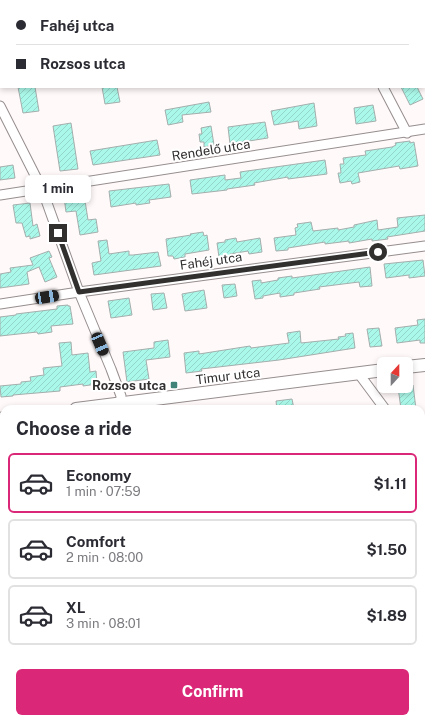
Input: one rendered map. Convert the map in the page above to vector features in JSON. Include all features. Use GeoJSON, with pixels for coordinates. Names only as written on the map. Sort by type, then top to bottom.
{"type":"FeatureCollection","features":[{"type":"Feature","properties":{"kind":"street"},"geometry":{"type":"LineString","coordinates":[[384,88],[407,133]]}},
{"type":"Feature","properties":{"kind":"street"},"geometry":{"type":"LineString","coordinates":[[0,106],[42,189],[79,292],[111,369],[120,396],[120,405]]}},
{"type":"Feature","properties":{"kind":"street","name":"Rendelő utca"},"geometry":{"type":"LineString","coordinates":[[0,195],[425,129]]}},
{"type":"Feature","properties":{"kind":"street","name":"Fahéj utca"},"geometry":{"type":"LineString","coordinates":[[0,304],[79,292],[425,246]]}},
{"type":"Feature","properties":{"kind":"street"},"geometry":{"type":"LineString","coordinates":[[413,366],[425,365]]}},
{"type":"Feature","properties":{"kind":"street","name":"Timur utca"},"geometry":{"type":"LineString","coordinates":[[127,405],[377,371]]}},
{"type":"Feature","properties":{"kind":"street"},"geometry":{"type":"LineString","coordinates":[[359,374],[382,405]]}},
{"type":"Feature","properties":{"kind":"building"},"geometry":{"type":"Polygon","coordinates":[[[18,88],[35,88],[39,111],[23,113],[18,88]]]}},
{"type":"Feature","properties":{"kind":"building"},"geometry":{"type":"Polygon","coordinates":[[[102,88],[117,88],[120,102],[105,104],[102,88]]]}},
{"type":"Feature","properties":{"kind":"building"},"geometry":{"type":"Polygon","coordinates":[[[402,88],[418,88],[423,99],[410,105],[402,88]]]}},
{"type":"Feature","properties":{"kind":"building"},"geometry":{"type":"Polygon","coordinates":[[[209,102],[211,112],[182,115],[183,122],[168,125],[165,110],[209,102]]]}},
{"type":"Feature","properties":{"kind":"building"},"geometry":{"type":"Polygon","coordinates":[[[314,103],[317,126],[299,129],[298,121],[274,125],[271,111],[314,103]]]}},
{"type":"Feature","properties":{"kind":"building"},"geometry":{"type":"Polygon","coordinates":[[[373,105],[376,121],[356,124],[354,108],[373,105]]]}},
{"type":"Feature","properties":{"kind":"building"},"geometry":{"type":"Polygon","coordinates":[[[265,122],[268,138],[230,144],[228,127],[265,122]]]}},
{"type":"Feature","properties":{"kind":"building"},"geometry":{"type":"Polygon","coordinates":[[[71,123],[78,169],[60,171],[53,126],[71,123]]]}},
{"type":"Feature","properties":{"kind":"building"},"geometry":{"type":"Polygon","coordinates":[[[211,126],[214,145],[204,147],[204,142],[200,142],[199,134],[202,134],[201,128],[211,126]]]}},
{"type":"Feature","properties":{"kind":"building"},"geometry":{"type":"Polygon","coordinates":[[[157,140],[160,155],[93,165],[90,151],[157,140]]]}},
{"type":"Feature","properties":{"kind":"building"},"geometry":{"type":"Polygon","coordinates":[[[410,141],[410,143],[414,142],[418,166],[400,169],[399,166],[358,173],[360,182],[352,184],[351,181],[340,183],[338,173],[341,173],[340,164],[344,164],[343,158],[366,155],[365,151],[392,147],[396,145],[395,143],[410,141]]]}},
{"type":"Feature","properties":{"kind":"building"},"geometry":{"type":"Polygon","coordinates":[[[325,160],[327,174],[288,179],[288,177],[254,183],[255,185],[227,190],[192,194],[190,180],[225,175],[225,180],[241,178],[240,172],[325,160]]]}},
{"type":"Feature","properties":{"kind":"building"},"geometry":{"type":"Polygon","coordinates":[[[13,165],[15,178],[0,180],[0,167],[13,165]]]}},
{"type":"Feature","properties":{"kind":"building"},"geometry":{"type":"Polygon","coordinates":[[[169,184],[171,197],[149,200],[150,203],[136,205],[136,203],[111,207],[109,191],[169,184]]]}},
{"type":"Feature","properties":{"kind":"building"},"geometry":{"type":"Polygon","coordinates":[[[84,194],[88,220],[96,219],[98,232],[80,235],[76,211],[66,212],[64,197],[84,194]]]}},
{"type":"Feature","properties":{"kind":"building"},"geometry":{"type":"Polygon","coordinates":[[[30,203],[33,226],[37,224],[40,236],[30,239],[30,236],[26,237],[22,223],[16,223],[13,205],[30,203]]]}},
{"type":"Feature","properties":{"kind":"building"},"geometry":{"type":"Polygon","coordinates":[[[425,215],[425,231],[387,237],[388,239],[372,241],[372,239],[349,243],[349,241],[325,244],[325,242],[276,251],[274,238],[296,235],[295,228],[298,227],[297,224],[311,222],[313,231],[338,228],[338,230],[377,220],[378,230],[398,227],[397,218],[425,215]]]}},
{"type":"Feature","properties":{"kind":"building"},"geometry":{"type":"Polygon","coordinates":[[[203,232],[204,236],[207,235],[209,250],[185,254],[185,257],[174,259],[173,256],[168,256],[166,239],[203,232]]]}},
{"type":"Feature","properties":{"kind":"building"},"geometry":{"type":"Polygon","coordinates":[[[236,238],[237,242],[260,238],[262,252],[249,254],[248,251],[230,254],[230,256],[219,257],[217,243],[236,238]]]}},
{"type":"Feature","properties":{"kind":"building"},"geometry":{"type":"Polygon","coordinates":[[[107,240],[109,254],[129,251],[129,255],[158,252],[161,266],[94,275],[92,263],[101,261],[98,241],[107,240]]]}},
{"type":"Feature","properties":{"kind":"building"},"geometry":{"type":"Polygon","coordinates":[[[49,251],[52,257],[49,258],[57,277],[45,282],[39,267],[27,272],[29,284],[0,288],[0,274],[11,272],[10,268],[33,265],[30,258],[49,251]]]}},
{"type":"Feature","properties":{"kind":"building"},"geometry":{"type":"Polygon","coordinates":[[[423,260],[425,276],[409,278],[409,275],[386,278],[384,264],[423,260]]]}},
{"type":"Feature","properties":{"kind":"building"},"geometry":{"type":"Polygon","coordinates":[[[370,267],[372,286],[360,287],[359,282],[319,287],[320,289],[294,293],[294,295],[280,297],[280,293],[255,299],[252,281],[261,280],[261,283],[278,280],[278,278],[292,276],[292,278],[370,267]]]}},
{"type":"Feature","properties":{"kind":"building"},"geometry":{"type":"Polygon","coordinates":[[[235,284],[237,296],[224,298],[222,285],[235,284]]]}},
{"type":"Feature","properties":{"kind":"building"},"geometry":{"type":"Polygon","coordinates":[[[204,290],[207,308],[185,311],[182,294],[204,290]]]}},
{"type":"Feature","properties":{"kind":"building"},"geometry":{"type":"Polygon","coordinates":[[[164,293],[167,308],[153,310],[151,294],[164,293]]]}},
{"type":"Feature","properties":{"kind":"building"},"geometry":{"type":"Polygon","coordinates":[[[129,298],[132,315],[111,318],[108,301],[129,298]]]}},
{"type":"Feature","properties":{"kind":"building"},"geometry":{"type":"Polygon","coordinates":[[[57,306],[70,306],[73,324],[51,326],[52,332],[0,336],[0,317],[57,309],[57,306]]]}},
{"type":"Feature","properties":{"kind":"building"},"geometry":{"type":"Polygon","coordinates":[[[425,319],[425,343],[420,343],[420,340],[397,343],[395,328],[418,325],[417,320],[425,319]]]}},
{"type":"Feature","properties":{"kind":"building"},"geometry":{"type":"Polygon","coordinates":[[[379,328],[382,346],[370,347],[367,329],[379,328]]]}},
{"type":"Feature","properties":{"kind":"building"},"geometry":{"type":"Polygon","coordinates":[[[300,331],[301,343],[339,339],[338,337],[353,333],[355,348],[279,360],[201,369],[202,371],[186,373],[184,353],[199,351],[199,354],[250,346],[251,348],[289,343],[287,333],[300,331]]]}},
{"type":"Feature","properties":{"kind":"building"},"geometry":{"type":"Polygon","coordinates":[[[168,340],[170,357],[146,360],[149,379],[127,382],[123,352],[154,348],[154,342],[168,340]]]}},
{"type":"Feature","properties":{"kind":"building"},"geometry":{"type":"Polygon","coordinates":[[[71,342],[72,355],[88,353],[90,372],[96,371],[97,384],[60,387],[60,391],[1,397],[0,386],[21,384],[21,382],[31,381],[30,377],[44,375],[43,368],[62,366],[59,343],[71,342]]]}},
{"type":"Feature","properties":{"kind":"building"},"geometry":{"type":"Polygon","coordinates":[[[413,385],[416,405],[400,405],[399,393],[413,393],[413,385]]]}},
{"type":"Feature","properties":{"kind":"building"},"geometry":{"type":"Polygon","coordinates":[[[292,399],[293,405],[276,405],[276,401],[292,399]]]}},
{"type":"Feature","properties":{"kind":"place","name":"Rozsos utca"},"geometry":{"type":"Point","coordinates":[174,385]}},
{"type":"Feature","properties":{"kind":"route"},"geometry":{"type":"LineString","coordinates":[[58,233],[79,292],[378,252]]}}]}
